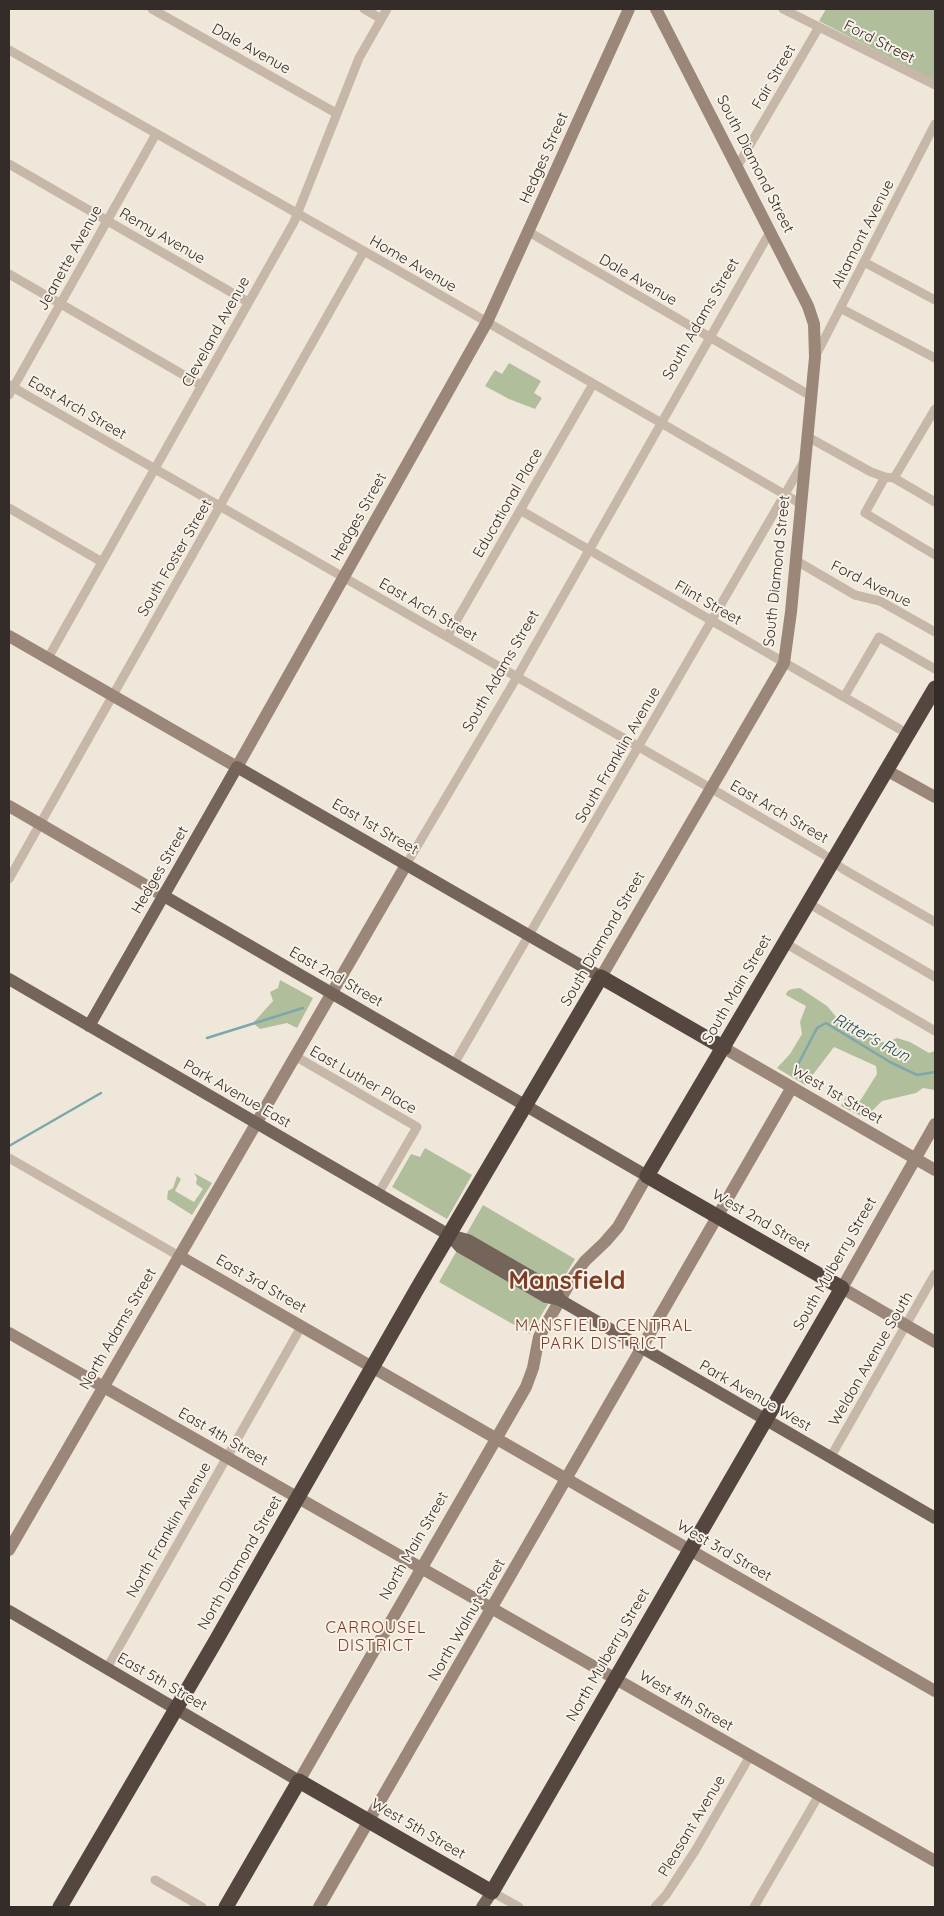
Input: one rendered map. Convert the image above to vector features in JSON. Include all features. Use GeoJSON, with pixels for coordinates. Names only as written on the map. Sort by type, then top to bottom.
{"type":"FeatureCollection","features":[{"type":"Feature","properties":{"kind":"highway","name":"South Main Street"},"geometry":{"type":"LineString","coordinates":[[647,1176],[935,688]]}},
{"type":"Feature","properties":{"kind":"highway","name":"East 1st Street"},"geometry":{"type":"LineString","coordinates":[[601,977],[724,1048]]}},
{"type":"Feature","properties":{"kind":"highway","name":"South Diamond Street"},"geometry":{"type":"LineString","coordinates":[[449,1236],[601,977]]}},
{"type":"Feature","properties":{"kind":"highway","name":"West 2nd Street"},"geometry":{"type":"LineString","coordinates":[[647,1176],[842,1288]]}},
{"type":"Feature","properties":{"kind":"highway","name":"North Diamond Street"},"geometry":{"type":"LineString","coordinates":[[60,1907],[449,1236]]}},
{"type":"Feature","properties":{"kind":"highway","name":"South Mulberry Street"},"geometry":{"type":"LineString","coordinates":[[765,1421],[842,1288]]}},
{"type":"Feature","properties":{"kind":"highway","name":"North Mulberry Street"},"geometry":{"type":"LineString","coordinates":[[492,1892],[765,1421]]}},
{"type":"Feature","properties":{"kind":"highway","name":"West 5th Street"},"geometry":{"type":"LineString","coordinates":[[299,1780],[492,1892]]}},
{"type":"Feature","properties":{"kind":"highway","name":"North Main Street"},"geometry":{"type":"LineString","coordinates":[[226,1907],[299,1780]]}},
{"type":"Feature","properties":{"kind":"main road","name":"East 1st Street"},"geometry":{"type":"LineString","coordinates":[[237,767],[601,977]]}},
{"type":"Feature","properties":{"kind":"main road","name":"Hedges Street"},"geometry":{"type":"LineString","coordinates":[[89,1026],[237,767]]}},
{"type":"Feature","properties":{"kind":"main road","name":"East 2nd Street"},"geometry":{"type":"LineString","coordinates":[[164,896],[647,1176]]}},
{"type":"Feature","properties":{"kind":"main road","name":"Park Avenue East"},"geometry":{"type":"LineString","coordinates":[[9,980],[378,1194],[449,1236],[460,1247],[546,1297],[560,1300]]}},
{"type":"Feature","properties":{"kind":"main road","name":"Park Avenue West"},"geometry":{"type":"LineString","coordinates":[[560,1300],[765,1421],[935,1518]]}},
{"type":"Feature","properties":{"kind":"main road","name":"East 5th Street"},"geometry":{"type":"LineString","coordinates":[[9,1611],[299,1780]]}},
{"type":"Feature","properties":{"kind":"main road","name":"North Mulberry Street"},"geometry":{"type":"LineString","coordinates":[[482,1907],[492,1892]]}},
{"type":"Feature","properties":{"kind":"street","name":"Dale Avenue"},"geometry":{"type":"LineString","coordinates":[[152,9],[336,113]]}},
{"type":"Feature","properties":{"kind":"street"},"geometry":{"type":"LineString","coordinates":[[364,9],[380,18]]}},
{"type":"Feature","properties":{"kind":"street","name":"Cleveland Avenue"},"geometry":{"type":"LineString","coordinates":[[48,658],[296,214],[359,58],[386,9]]}},
{"type":"Feature","properties":{"kind":"street","name":"Hedges Street"},"geometry":{"type":"LineString","coordinates":[[237,767],[487,322],[629,9]]}},
{"type":"Feature","properties":{"kind":"street","name":"South Diamond Street"},"geometry":{"type":"LineString","coordinates":[[601,977],[784,662],[796,560],[815,357],[815,333],[812,314],[656,9]]}},
{"type":"Feature","properties":{"kind":"street","name":"Ford Street"},"geometry":{"type":"LineString","coordinates":[[783,9],[935,85]]}},
{"type":"Feature","properties":{"kind":"street","name":"Fair Street"},"geometry":{"type":"LineString","coordinates":[[737,167],[819,27]]}},
{"type":"Feature","properties":{"kind":"street","name":"Home Avenue"},"geometry":{"type":"LineString","coordinates":[[9,50],[364,251],[801,504]]}},
{"type":"Feature","properties":{"kind":"street","name":"Altamont Avenue"},"geometry":{"type":"LineString","coordinates":[[815,357],[935,124]]}},
{"type":"Feature","properties":{"kind":"street","name":"Jeanette Avenue"},"geometry":{"type":"LineString","coordinates":[[10,390],[61,304],[156,134]]}},
{"type":"Feature","properties":{"kind":"street","name":"Remy Avenue"},"geometry":{"type":"LineString","coordinates":[[9,164],[248,302]]}},
{"type":"Feature","properties":{"kind":"street","name":"Dale Avenue"},"geometry":{"type":"LineString","coordinates":[[529,232],[811,396]]}},
{"type":"Feature","properties":{"kind":"street","name":"South Adams Street"},"geometry":{"type":"LineString","coordinates":[[255,1123],[517,677],[770,232]]}},
{"type":"Feature","properties":{"kind":"street","name":"South Foster Street"},"geometry":{"type":"LineString","coordinates":[[9,878],[364,251]]}},
{"type":"Feature","properties":{"kind":"street"},"geometry":{"type":"LineString","coordinates":[[864,262],[935,300]]}},
{"type":"Feature","properties":{"kind":"street"},"geometry":{"type":"LineString","coordinates":[[9,274],[201,385]]}},
{"type":"Feature","properties":{"kind":"street"},"geometry":{"type":"LineString","coordinates":[[840,308],[935,358]]}},
{"type":"Feature","properties":{"kind":"street","name":"Educational Place"},"geometry":{"type":"LineString","coordinates":[[447,637],[593,384]]}},
{"type":"Feature","properties":{"kind":"street","name":"East Arch Street"},"geometry":{"type":"LineString","coordinates":[[10,390],[344,577],[711,789],[935,922]]}},
{"type":"Feature","properties":{"kind":"street"},"geometry":{"type":"LineString","coordinates":[[894,478],[935,409]]}},
{"type":"Feature","properties":{"kind":"street"},"geometry":{"type":"LineString","coordinates":[[808,437],[871,472],[894,478],[935,502]]}},
{"type":"Feature","properties":{"kind":"street","name":"South Franklin Avenue"},"geometry":{"type":"LineString","coordinates":[[454,1064],[806,458]]}},
{"type":"Feature","properties":{"kind":"street"},"geometry":{"type":"LineString","coordinates":[[885,477],[865,514],[935,555]]}},
{"type":"Feature","properties":{"kind":"street"},"geometry":{"type":"LineString","coordinates":[[9,508],[102,562]]}},
{"type":"Feature","properties":{"kind":"street","name":"Flint Street"},"geometry":{"type":"LineString","coordinates":[[520,510],[908,734]]}},
{"type":"Feature","properties":{"kind":"street","name":"Ford Avenue"},"geometry":{"type":"LineString","coordinates":[[796,560],[855,595],[880,601],[935,632]]}},
{"type":"Feature","properties":{"kind":"street","name":"East 1st Street"},"geometry":{"type":"LineString","coordinates":[[9,636],[237,767]]}},
{"type":"Feature","properties":{"kind":"street"},"geometry":{"type":"LineString","coordinates":[[844,697],[879,637],[935,669]]}},
{"type":"Feature","properties":{"kind":"street"},"geometry":{"type":"LineString","coordinates":[[886,770],[935,798]]}},
{"type":"Feature","properties":{"kind":"street","name":"East 2nd Street"},"geometry":{"type":"LineString","coordinates":[[9,806],[164,896]]}},
{"type":"Feature","properties":{"kind":"street"},"geometry":{"type":"LineString","coordinates":[[808,903],[935,977]]}},
{"type":"Feature","properties":{"kind":"street"},"geometry":{"type":"LineString","coordinates":[[785,944],[935,1032]]}},
{"type":"Feature","properties":{"kind":"street","name":"West 1st Street"},"geometry":{"type":"LineString","coordinates":[[724,1048],[935,1170]]}},
{"type":"Feature","properties":{"kind":"street","name":"East Luther Place"},"geometry":{"type":"LineString","coordinates":[[295,1056],[417,1127],[378,1194]]}},
{"type":"Feature","properties":{"kind":"street","name":"North Walnut Street"},"geometry":{"type":"LineString","coordinates":[[319,1907],[792,1087]]}},
{"type":"Feature","properties":{"kind":"street","name":"North Adams Street"},"geometry":{"type":"LineString","coordinates":[[9,1550],[255,1123]]}},
{"type":"Feature","properties":{"kind":"street","name":"South Mulberry Street"},"geometry":{"type":"LineString","coordinates":[[842,1288],[935,1124]]}},
{"type":"Feature","properties":{"kind":"street","name":"East 3rd Street"},"geometry":{"type":"LineString","coordinates":[[9,1158],[496,1439]]}},
{"type":"Feature","properties":{"kind":"street","name":"South Main Street"},"geometry":{"type":"LineString","coordinates":[[560,1300],[579,1268],[618,1227],[647,1176]]}},
{"type":"Feature","properties":{"kind":"street","name":"Weldon Avenue South"},"geometry":{"type":"LineString","coordinates":[[830,1458],[935,1274]]}},
{"type":"Feature","properties":{"kind":"street","name":"West 2nd Street"},"geometry":{"type":"LineString","coordinates":[[842,1288],[935,1342]]}},
{"type":"Feature","properties":{"kind":"street","name":"North Main Street"},"geometry":{"type":"LineString","coordinates":[[299,1780],[526,1387],[533,1368],[537,1341],[560,1300]]}},
{"type":"Feature","properties":{"kind":"street","name":"North Franklin Avenue"},"geometry":{"type":"LineString","coordinates":[[107,1668],[301,1326]]}},
{"type":"Feature","properties":{"kind":"street","name":"East 4th Street"},"geometry":{"type":"LineString","coordinates":[[9,1333],[421,1569]]}},
{"type":"Feature","properties":{"kind":"street","name":"West 3rd Street"},"geometry":{"type":"LineString","coordinates":[[496,1439],[935,1692]]}},
{"type":"Feature","properties":{"kind":"street","name":"West 4th Street"},"geometry":{"type":"LineString","coordinates":[[421,1569],[935,1862]]}},
{"type":"Feature","properties":{"kind":"street","name":"Pleasant Avenue"},"geometry":{"type":"LineString","coordinates":[[655,1907],[666,1895],[695,1850],[750,1756]]}},
{"type":"Feature","properties":{"kind":"street"},"geometry":{"type":"LineString","coordinates":[[754,1907],[819,1795]]}},
{"type":"Feature","properties":{"kind":"street"},"geometry":{"type":"LineString","coordinates":[[154,1880],[202,1907]]}},
{"type":"Feature","properties":{"kind":"street","name":"West 5th Street"},"geometry":{"type":"LineString","coordinates":[[492,1892],[519,1907]]}},
{"type":"Feature","properties":{"kind":"green space"},"geometry":{"type":"Polygon","coordinates":[[[826,9],[935,9],[935,81],[819,21],[826,9]]]}},
{"type":"Feature","properties":{"kind":"green space"},"geometry":{"type":"Polygon","coordinates":[[[509,363],[541,381],[534,393],[542,398],[535,409],[509,399],[485,386],[495,370],[502,374],[509,363]]]}},
{"type":"Feature","properties":{"kind":"green space"},"geometry":{"type":"Polygon","coordinates":[[[280,980],[313,998],[297,1028],[287,1023],[260,1029],[253,1023],[273,1001],[270,992],[278,988],[280,980]]]}},
{"type":"Feature","properties":{"kind":"green space"},"geometry":{"type":"Polygon","coordinates":[[[800,988],[827,1006],[838,1019],[885,1043],[897,1038],[910,1042],[929,1053],[935,1051],[935,1090],[923,1088],[916,1093],[882,1101],[865,1118],[841,1106],[846,1096],[860,1101],[877,1074],[876,1066],[834,1047],[805,1085],[777,1068],[790,1054],[802,1034],[800,1022],[806,1006],[786,995],[790,990],[800,988]]]}},
{"type":"Feature","properties":{"kind":"green space"},"geometry":{"type":"Polygon","coordinates":[[[425,1148],[472,1175],[447,1219],[392,1187],[411,1154],[420,1157],[425,1148]]]}},
{"type":"Feature","properties":{"kind":"green space"},"geometry":{"type":"Polygon","coordinates":[[[194,1173],[212,1183],[192,1215],[167,1199],[168,1191],[173,1188],[177,1176],[181,1179],[175,1191],[194,1202],[203,1189],[196,1184],[197,1178],[194,1173]]]}},
{"type":"Feature","properties":{"kind":"green space"},"geometry":{"type":"Polygon","coordinates":[[[483,1205],[575,1259],[530,1334],[439,1282],[483,1205]]]}},
{"type":"Feature","properties":{"kind":"waterway"},"geometry":{"type":"LineString","coordinates":[[207,1038],[303,1008]]}},
{"type":"Feature","properties":{"kind":"waterway","name":"Ritter's Run"},"geometry":{"type":"LineString","coordinates":[[793,1074],[817,1028],[826,1023],[890,1062],[917,1075],[935,1072]]}},
{"type":"Feature","properties":{"kind":"waterway","name":"Ritter's Run"},"geometry":{"type":"LineString","coordinates":[[9,1146],[101,1093]]}},
{"type":"Feature","properties":{"kind":"district","name":"Mansfield"},"geometry":{"type":"Point","coordinates":[567,1281]}},
{"type":"Feature","properties":{"kind":"district","name":"MANSFIELD CENTRAL PARK DISTRICT"},"geometry":{"type":"Point","coordinates":[604,1335]}},
{"type":"Feature","properties":{"kind":"district","name":"CARROUSEL DISTRICT"},"geometry":{"type":"Point","coordinates":[376,1637]}}]}
